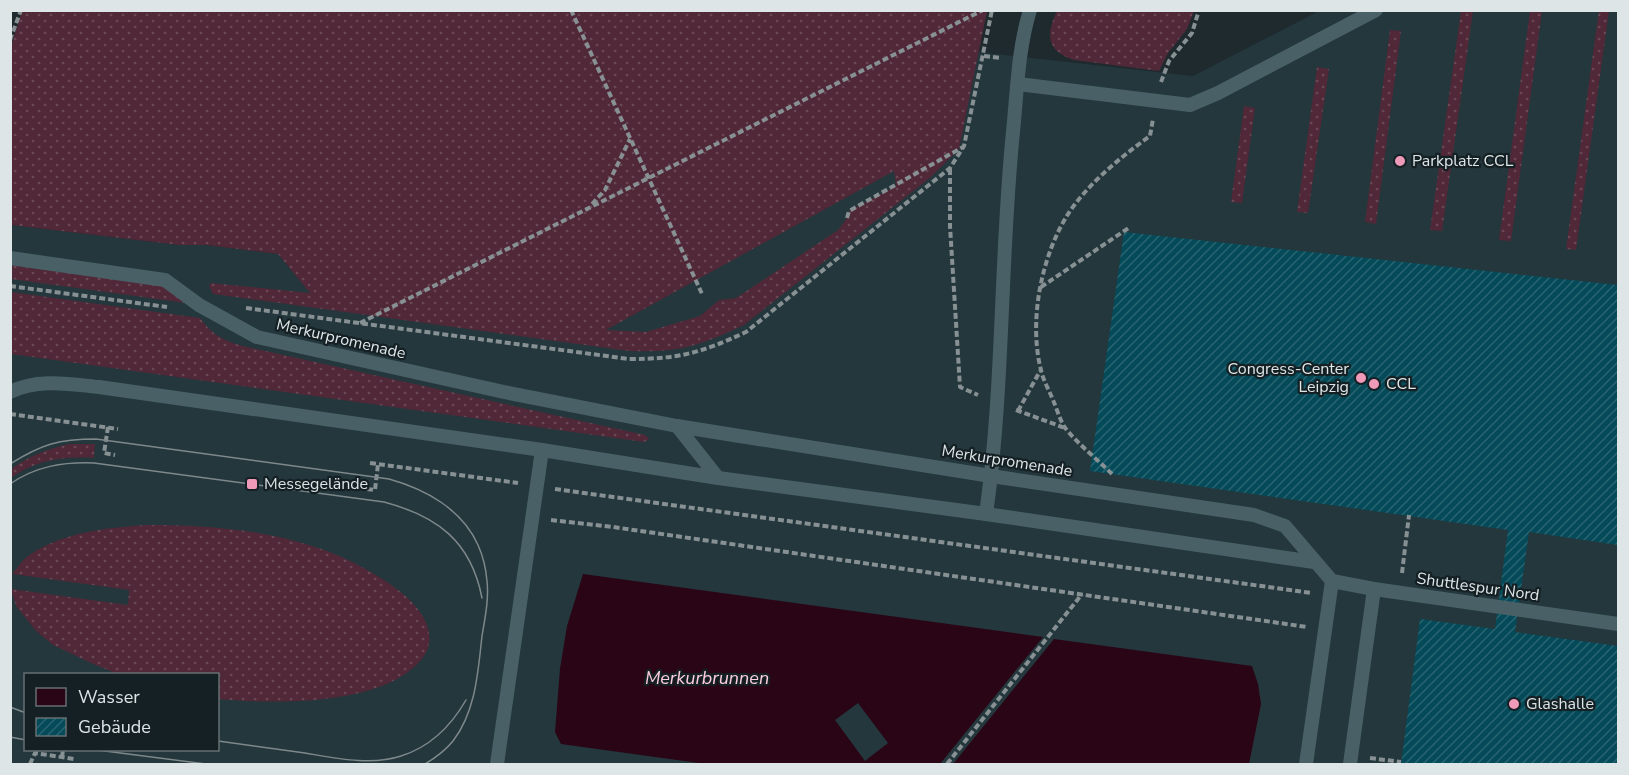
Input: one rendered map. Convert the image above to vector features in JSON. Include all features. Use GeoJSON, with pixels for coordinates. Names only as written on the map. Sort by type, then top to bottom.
{"type":"FeatureCollection","features":[{"type":"Feature","properties":{"kind":"lane"},"geometry":{"type":"LineString","coordinates":[[1022,10],[1026,25]]}},
{"type":"Feature","properties":{"kind":"lane"},"geometry":{"type":"LineString","coordinates":[[986,514],[991,476],[1010,164],[1018,84],[1030,10]]}},
{"type":"Feature","properties":{"kind":"lane"},"geometry":{"type":"LineString","coordinates":[[1018,84],[1190,105],[1218,93],[1376,10]]}},
{"type":"Feature","properties":{"kind":"lane","name":"Merkurpromenade"},"geometry":{"type":"LineString","coordinates":[[10,258],[165,280],[199,305],[257,337],[504,392],[677,426],[1254,515],[1285,526],[1332,581]]}},
{"type":"Feature","properties":{"kind":"lane"},"geometry":{"type":"LineString","coordinates":[[10,392],[20,387],[52,382],[99,387],[542,450],[718,478],[1314,562]]}},
{"type":"Feature","properties":{"kind":"lane"},"geometry":{"type":"LineString","coordinates":[[677,426],[718,478]]}},
{"type":"Feature","properties":{"kind":"lane"},"geometry":{"type":"LineString","coordinates":[[496,765],[542,450]]}},
{"type":"Feature","properties":{"kind":"lane"},"geometry":{"type":"LineString","coordinates":[[1306,765],[1332,581]]}},
{"type":"Feature","properties":{"kind":"lane","name":"Shuttlespur Nord"},"geometry":{"type":"LineString","coordinates":[[1332,581],[1618,624]]}},
{"type":"Feature","properties":{"kind":"lane"},"geometry":{"type":"LineString","coordinates":[[1351,760],[1374,589]]}},
{"type":"Feature","properties":{"kind":"path"},"geometry":{"type":"LineString","coordinates":[[10,40],[21,10]]}},
{"type":"Feature","properties":{"kind":"path"},"geometry":{"type":"LineString","coordinates":[[571,10],[703,296]]}},
{"type":"Feature","properties":{"kind":"path"},"geometry":{"type":"LineString","coordinates":[[359,323],[983,10]]}},
{"type":"Feature","properties":{"kind":"path"},"geometry":{"type":"LineString","coordinates":[[245,308],[629,358],[662,359],[714,347],[746,332],[950,168],[964,146],[992,10]]}},
{"type":"Feature","properties":{"kind":"path"},"geometry":{"type":"LineString","coordinates":[[1136,497],[1065,428],[1041,371],[1037,314],[1042,275],[1054,239],[1071,210],[1089,188],[1120,158],[1150,136],[1163,74],[1169,61],[1192,33],[1199,10]]}},
{"type":"Feature","properties":{"kind":"path"},"geometry":{"type":"LineString","coordinates":[[589,207],[605,190],[630,138]]}},
{"type":"Feature","properties":{"kind":"path"},"geometry":{"type":"LineString","coordinates":[[847,218],[849,211],[964,146]]}},
{"type":"Feature","properties":{"kind":"path"},"geometry":{"type":"LineString","coordinates":[[950,168],[950,226],[960,377]]}},
{"type":"Feature","properties":{"kind":"path"},"geometry":{"type":"LineString","coordinates":[[1041,287],[1130,227]]}},
{"type":"Feature","properties":{"kind":"path"},"geometry":{"type":"LineString","coordinates":[[10,286],[176,309],[199,305]]}},
{"type":"Feature","properties":{"kind":"path"},"geometry":{"type":"LineString","coordinates":[[1018,411],[1041,371]]}},
{"type":"Feature","properties":{"kind":"path"},"geometry":{"type":"LineString","coordinates":[[10,414],[118,429]]}},
{"type":"Feature","properties":{"kind":"path"},"geometry":{"type":"LineString","coordinates":[[108,427],[104,453],[115,455]]}},
{"type":"Feature","properties":{"kind":"path"},"geometry":{"type":"LineString","coordinates":[[370,462],[1330,596]]}},
{"type":"Feature","properties":{"kind":"path"},"geometry":{"type":"LineString","coordinates":[[367,489],[375,490],[378,464]]}},
{"type":"Feature","properties":{"kind":"path"},"geometry":{"type":"LineString","coordinates":[[1399,592],[1409,514]]}},
{"type":"Feature","properties":{"kind":"path"},"geometry":{"type":"LineString","coordinates":[[532,518],[613,527],[1325,630]]}},
{"type":"Feature","properties":{"kind":"path"},"geometry":{"type":"LineString","coordinates":[[947,765],[1082,594]]}},
{"type":"Feature","properties":{"kind":"path"},"geometry":{"type":"LineString","coordinates":[[62,757],[63,751]]}},
{"type":"Feature","properties":{"kind":"path"},"geometry":{"type":"LineString","coordinates":[[30,765],[35,753],[74,759]]}},
{"type":"Feature","properties":{"kind":"path"},"geometry":{"type":"LineString","coordinates":[[1351,760],[1401,762]]}},
{"type":"Feature","properties":{"kind":"shaded area"},"geometry":{"type":"Polygon","coordinates":[[[22,10],[987,11],[959,149],[931,177],[744,325],[701,343],[662,351],[629,351],[213,294],[209,286],[211,283],[310,293],[278,254],[11,225],[11,46],[22,10]],[[894,171],[606,330],[646,332],[700,316],[719,300],[736,298],[838,230],[849,211],[896,186],[894,171]]]}},
{"type":"Feature","properties":{"kind":"shaded area"},"geometry":{"type":"Polygon","coordinates":[[[1057,10],[1194,11],[1187,29],[1168,53],[1159,71],[1074,60],[1058,52],[1053,47],[1050,34],[1057,10]]]}},
{"type":"Feature","properties":{"kind":"shaded area"},"geometry":{"type":"Polygon","coordinates":[[[1599,10],[1609,11],[1576,250],[1566,249],[1599,10]]]}},
{"type":"Feature","properties":{"kind":"shaded area"},"geometry":{"type":"Polygon","coordinates":[[[1319,11],[1618,11],[1618,764],[11,764],[11,225],[278,254],[311,293],[962,133],[978,52],[1193,76],[1319,11]]]}},
{"type":"Feature","properties":{"kind":"shaded area"},"geometry":{"type":"Polygon","coordinates":[[[1461,11],[1473,11],[1442,231],[1430,230],[1461,11]]]}},
{"type":"Feature","properties":{"kind":"shaded area"},"geometry":{"type":"Polygon","coordinates":[[[1530,11],[1542,11],[1511,241],[1499,240],[1530,11]]]}},
{"type":"Feature","properties":{"kind":"shaded area"},"geometry":{"type":"Polygon","coordinates":[[[1390,30],[1401,31],[1376,224],[1365,222],[1390,30]]]}},
{"type":"Feature","properties":{"kind":"shaded area"},"geometry":{"type":"Polygon","coordinates":[[[1317,67],[1329,69],[1308,213],[1297,212],[1317,67]]]}},
{"type":"Feature","properties":{"kind":"shaded area"},"geometry":{"type":"Polygon","coordinates":[[[1244,106],[1255,108],[1242,203],[1231,202],[1244,106]]]}},
{"type":"Feature","properties":{"kind":"shaded area"},"geometry":{"type":"Polygon","coordinates":[[[11,265],[163,286],[186,303],[11,279],[11,265]]]}},
{"type":"Feature","properties":{"kind":"shaded area"},"geometry":{"type":"Polygon","coordinates":[[[11,292],[200,318],[219,336],[243,346],[645,435],[649,439],[644,442],[11,354],[11,292]]]}},
{"type":"Feature","properties":{"kind":"shaded area"},"geometry":{"type":"Polygon","coordinates":[[[69,444],[95,444],[94,458],[51,460],[30,467],[11,478],[11,469],[25,460],[69,444]]]}},
{"type":"Feature","properties":{"kind":"shaded area"},"geometry":{"type":"Polygon","coordinates":[[[145,525],[231,529],[260,533],[316,547],[369,571],[411,602],[427,624],[429,644],[427,650],[407,673],[384,685],[358,693],[298,701],[219,699],[219,673],[116,673],[53,645],[36,631],[16,606],[11,589],[128,605],[129,590],[12,574],[28,556],[44,547],[71,536],[145,525]]]}},
{"type":"Feature","properties":{"kind":"water","name":"Merkurbrunnen"},"geometry":{"type":"Polygon","coordinates":[[[583,574],[1043,637],[940,764],[706,764],[561,744],[555,732],[560,669],[567,626],[583,574]],[[858,703],[835,720],[865,761],[888,743],[858,703]]]}},
{"type":"Feature","properties":{"kind":"water"},"geometry":{"type":"Polygon","coordinates":[[[1054,639],[1252,666],[1261,704],[1249,764],[953,764],[1054,639]]]}},
{"type":"Feature","properties":{"kind":"building","name":"Congress-Center Leipzig"},"geometry":{"type":"Polygon","coordinates":[[[1124,232],[1618,285],[1618,545],[1529,532],[1515,632],[1618,646],[1618,764],[1401,764],[1420,619],[1495,629],[1508,530],[1090,471],[1124,232]]]}},
{"type":"Feature","properties":{"kind":"tram line"},"geometry":{"type":"LineString","coordinates":[[10,464],[51,444],[96,439],[389,479],[416,488],[441,502],[462,521],[478,545],[486,572],[487,602],[475,690],[467,717],[450,745],[425,764]]}},
{"type":"Feature","properties":{"kind":"tram line"},"geometry":{"type":"LineString","coordinates":[[10,484],[30,473],[50,466],[94,463],[384,502],[420,515],[449,534],[470,561],[482,598]]}},
{"type":"Feature","properties":{"kind":"tram line"},"geometry":{"type":"LineString","coordinates":[[219,741],[353,760],[389,759],[412,752],[430,741],[454,718],[466,700]]}},
{"type":"Feature","properties":{"kind":"tram line"},"geometry":{"type":"LineString","coordinates":[[10,707],[24,712]]}},
{"type":"Feature","properties":{"kind":"tram line"},"geometry":{"type":"LineString","coordinates":[[10,737],[24,740]]}},
{"type":"Feature","properties":{"kind":"tram line"},"geometry":{"type":"LineString","coordinates":[[105,751],[206,764]]}},
{"type":"Feature","properties":{"kind":"place","name":"Parkplatz CCL"},"geometry":{"type":"Point","coordinates":[1400,161]}},
{"type":"Feature","properties":{"kind":"place","name":"Congress-Center Leipzig"},"geometry":{"type":"Point","coordinates":[1361,378]}},
{"type":"Feature","properties":{"kind":"place","name":"CCL"},"geometry":{"type":"Point","coordinates":[1374,384]}},
{"type":"Feature","properties":{"kind":"place","name":"Messegelände"},"geometry":{"type":"Point","coordinates":[252,484]}},
{"type":"Feature","properties":{"kind":"place","name":"Glashalle"},"geometry":{"type":"Point","coordinates":[1514,704]}}]}
